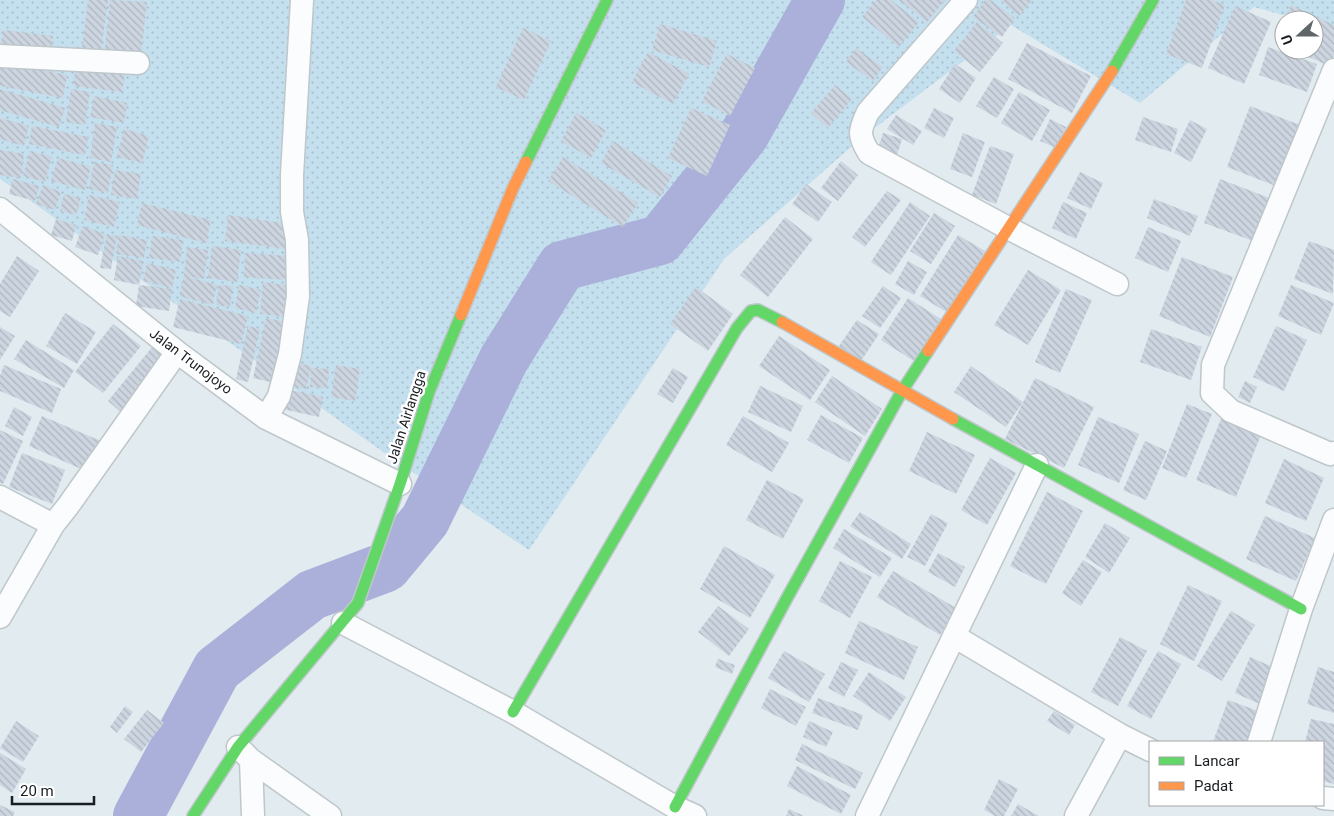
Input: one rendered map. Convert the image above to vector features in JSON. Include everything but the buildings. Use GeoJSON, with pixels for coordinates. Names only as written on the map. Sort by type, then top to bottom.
{"type":"FeatureCollection","features":[{"type":"Feature","properties":{"kind":"street"},"geometry":{"type":"LineString","coordinates":[[266,418],[279,396],[290,354],[298,296],[297,240],[292,212],[292,176],[302,0]]}},
{"type":"Feature","properties":{"kind":"street","name":"Jalan Airlangga"},"geometry":{"type":"LineString","coordinates":[[193,816],[245,754],[358,603],[400,484],[428,392],[513,188],[607,0]]}},
{"type":"Feature","properties":{"kind":"street"},"geometry":{"type":"LineString","coordinates":[[966,0],[868,112],[861,128],[860,139],[869,153],[1117,284]]}},
{"type":"Feature","properties":{"kind":"street"},"geometry":{"type":"LineString","coordinates":[[674,807],[902,391],[1115,66],[1154,0]]}},
{"type":"Feature","properties":{"kind":"street"},"geometry":{"type":"LineString","coordinates":[[0,56],[138,63]]}},
{"type":"Feature","properties":{"kind":"street"},"geometry":{"type":"LineString","coordinates":[[1334,70],[1213,365],[1212,393],[1231,411],[1330,454],[1334,453]]}},
{"type":"Feature","properties":{"kind":"street","name":"Jalan Trunojoyo"},"geometry":{"type":"LineString","coordinates":[[0,209],[176,352],[266,418],[400,484]]}},
{"type":"Feature","properties":{"kind":"street"},"geometry":{"type":"LineString","coordinates":[[513,712],[737,328],[751,310],[766,313],[902,391],[1301,609]]}},
{"type":"Feature","properties":{"kind":"street"},"geometry":{"type":"LineString","coordinates":[[0,617],[6,590],[68,506],[176,352]]}},
{"type":"Feature","properties":{"kind":"street"},"geometry":{"type":"LineString","coordinates":[[867,816],[1037,465]]}},
{"type":"Feature","properties":{"kind":"street"},"geometry":{"type":"LineString","coordinates":[[0,497],[53,525]]}},
{"type":"Feature","properties":{"kind":"street"},"geometry":{"type":"LineString","coordinates":[[1259,741],[1301,609],[1334,520]]}},
{"type":"Feature","properties":{"kind":"street"},"geometry":{"type":"LineString","coordinates":[[343,623],[513,712],[674,807],[695,816]]}},
{"type":"Feature","properties":{"kind":"street"},"geometry":{"type":"LineString","coordinates":[[954,636],[1120,735],[1149,750]]}},
{"type":"Feature","properties":{"kind":"street"},"geometry":{"type":"LineString","coordinates":[[1076,816],[1120,735]]}},
{"type":"Feature","properties":{"kind":"street"},"geometry":{"type":"LineString","coordinates":[[245,754],[253,816]]}},
{"type":"Feature","properties":{"kind":"street"},"geometry":{"type":"LineString","coordinates":[[245,754],[330,816]]}},
{"type":"Feature","properties":{"kind":"shaded area"},"geometry":{"type":"Polygon","coordinates":[[[0,0],[1334,0],[1334,29],[1324,24],[1324,10],[1274,10],[1274,13],[1254,7],[1140,103],[1011,25],[860,139],[724,259],[529,550],[386,454],[0,179],[0,0]]]}},
{"type":"Feature","properties":{"kind":"waterway"},"geometry":{"type":"LineString","coordinates":[[138,816],[217,669],[312,595],[386,567],[425,520],[504,359],[562,266],[660,240],[744,135],[820,0]]}},
{"type":"Feature","properties":{"kind":"traffic: fast"},"geometry":{"type":"LineString","coordinates":[[526,162],[607,0]]}},
{"type":"Feature","properties":{"kind":"traffic: fast"},"geometry":{"type":"LineString","coordinates":[[1112,71],[1153,0]]}},
{"type":"Feature","properties":{"kind":"traffic: fast"},"geometry":{"type":"LineString","coordinates":[[513,712],[737,328],[751,311],[758,310],[782,322]]}},
{"type":"Feature","properties":{"kind":"traffic: fast"},"geometry":{"type":"LineString","coordinates":[[193,816],[238,747],[358,603],[400,484],[429,392],[461,315]]}},
{"type":"Feature","properties":{"kind":"traffic: fast"},"geometry":{"type":"LineString","coordinates":[[675,807],[787,598],[902,391],[928,351]]}},
{"type":"Feature","properties":{"kind":"traffic: fast"},"geometry":{"type":"LineString","coordinates":[[953,419],[1301,609]]}},
{"type":"Feature","properties":{"kind":"traffic: slow"},"geometry":{"type":"LineString","coordinates":[[928,351],[1112,71]]}},
{"type":"Feature","properties":{"kind":"traffic: slow"},"geometry":{"type":"LineString","coordinates":[[461,315],[513,188],[526,162]]}},
{"type":"Feature","properties":{"kind":"traffic: slow"},"geometry":{"type":"LineString","coordinates":[[782,322],[953,419]]}}]}
